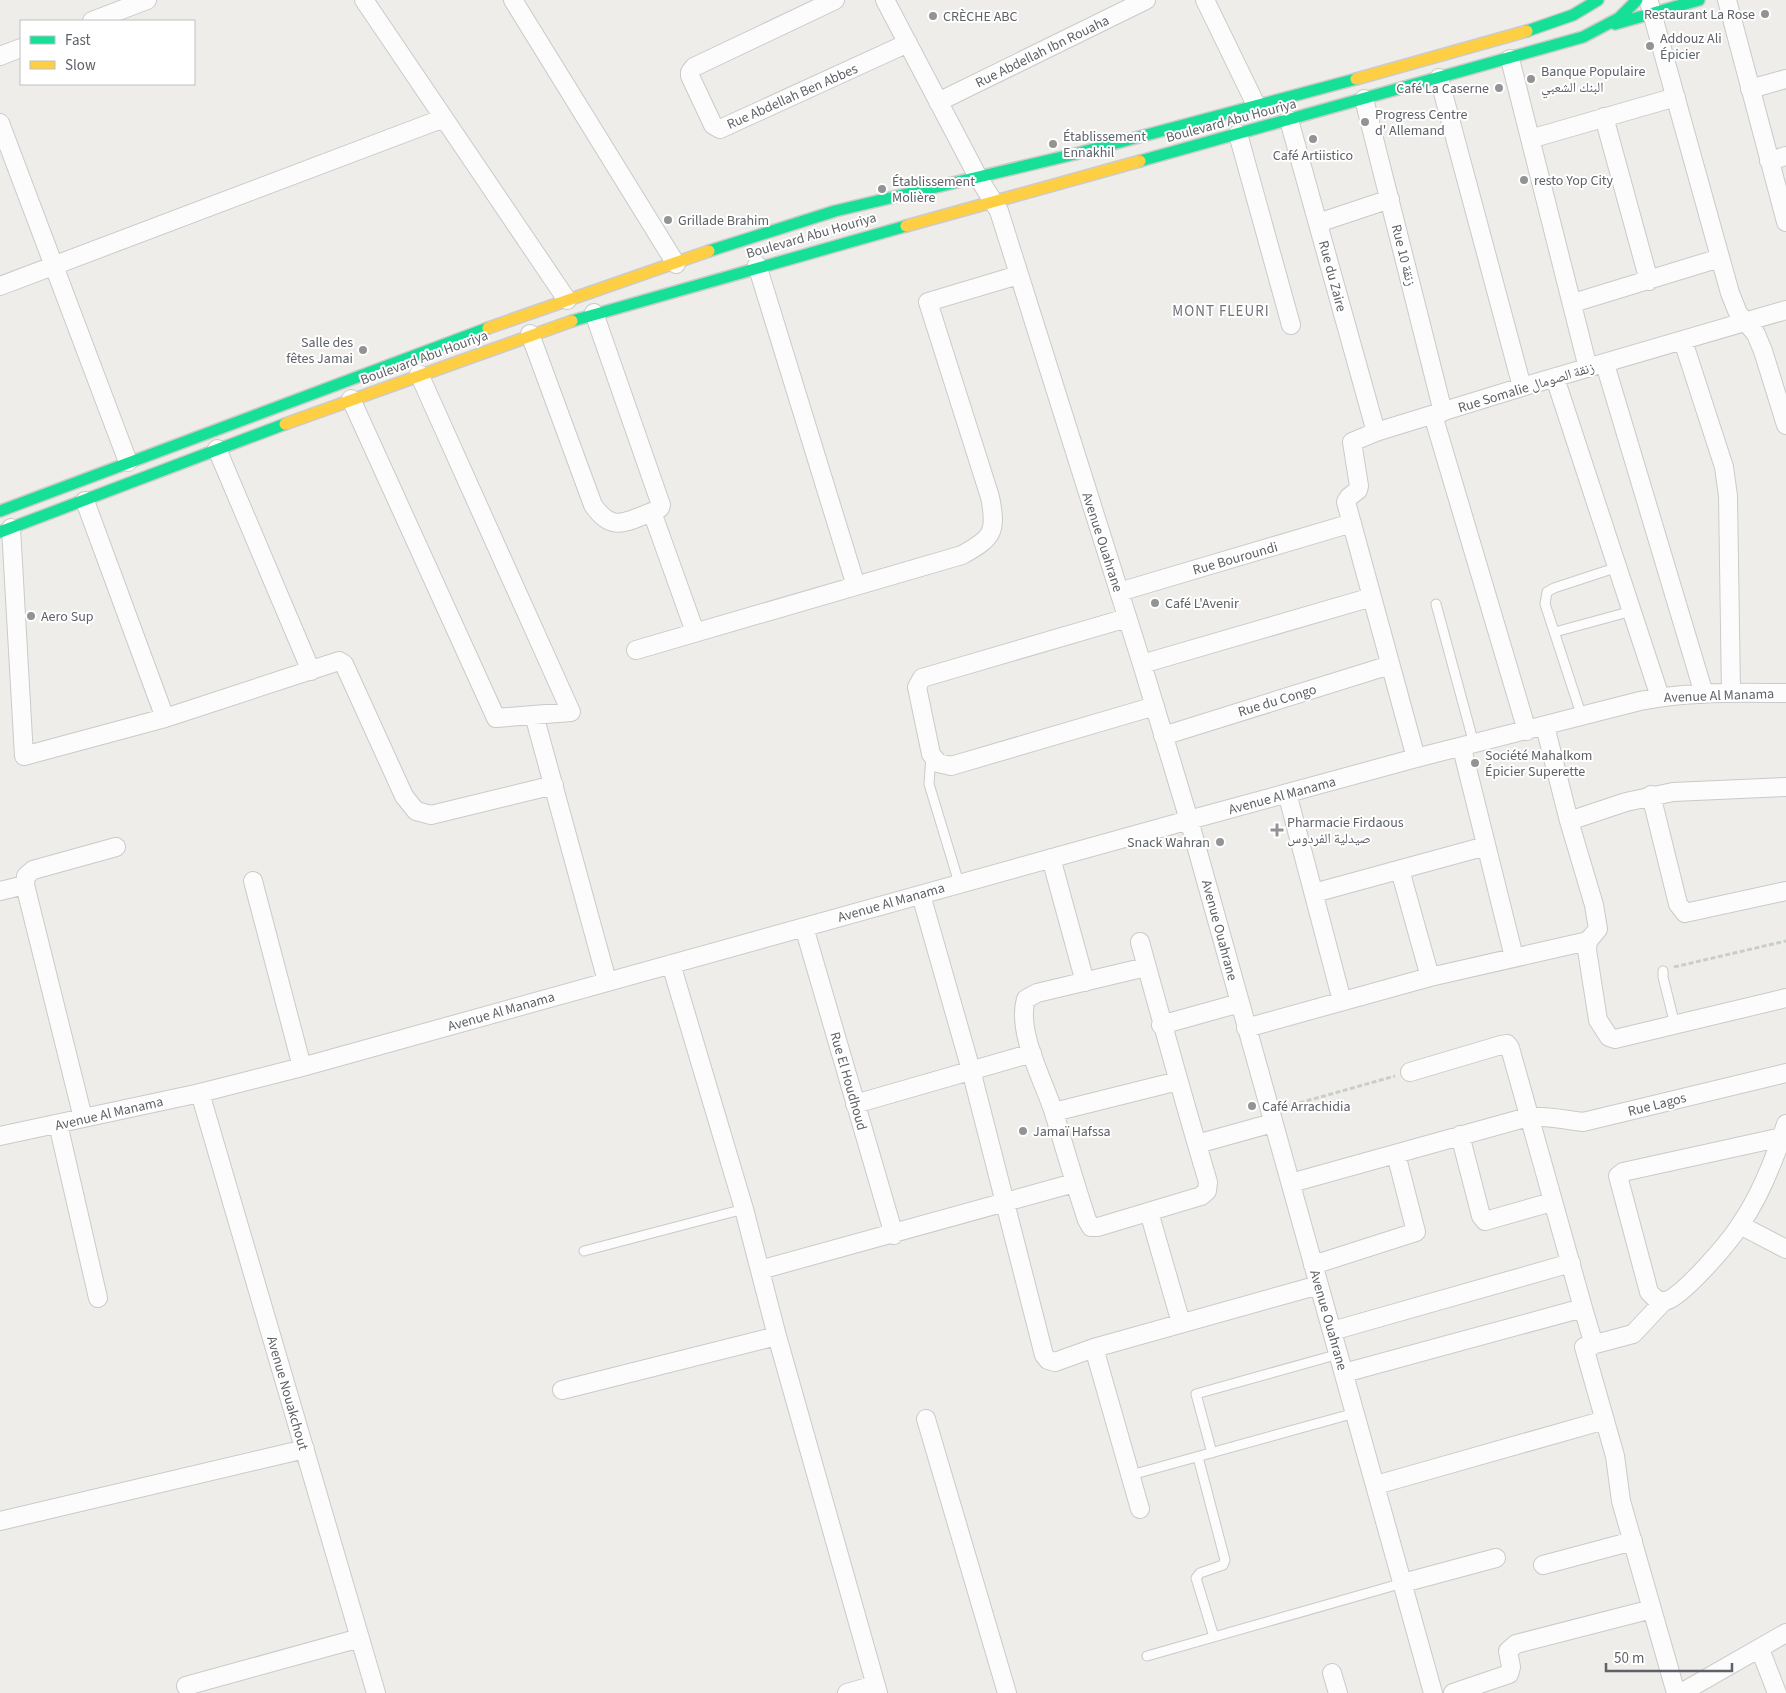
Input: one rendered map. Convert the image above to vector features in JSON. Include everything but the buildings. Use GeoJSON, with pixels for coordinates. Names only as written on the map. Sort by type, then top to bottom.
{"type":"FeatureCollection","features":[{"type":"Feature","properties":{"kind":"main road","name":"Boulevard Abu Houriya"},"geometry":{"type":"LineString","coordinates":[[6,530],[351,399],[594,312],[1583,37],[1620,18],[1637,0]]}},
{"type":"Feature","properties":{"kind":"main road"},"geometry":{"type":"LineString","coordinates":[[1602,6],[1606,26],[1651,7],[1699,0]]}},
{"type":"Feature","properties":{"kind":"main road","name":"Boulevard Abu Houriya"},"geometry":{"type":"LineString","coordinates":[[0,511],[420,352],[756,235],[835,211],[1075,154],[1257,107],[1550,24],[1602,6]]}},
{"type":"Feature","properties":{"kind":"main road"},"geometry":{"type":"LineString","coordinates":[[1075,154],[1082,175]]}},
{"type":"Feature","properties":{"kind":"street"},"geometry":{"type":"LineString","coordinates":[[94,20],[117,5],[147,0]]}},
{"type":"Feature","properties":{"kind":"street"},"geometry":{"type":"LineString","coordinates":[[364,0],[567,300]]}},
{"type":"Feature","properties":{"kind":"street"},"geometry":{"type":"LineString","coordinates":[[513,0],[676,264]]}},
{"type":"Feature","properties":{"kind":"street","name":"Rue Abdellah Ben Abbes"},"geometry":{"type":"LineString","coordinates":[[835,0],[694,68],[690,72],[690,76],[713,126],[720,128],[908,43]]}},
{"type":"Feature","properties":{"kind":"street","name":"Avenue Ouahrane"},"geometry":{"type":"LineString","coordinates":[[885,0],[978,177],[999,211],[1142,664],[1189,820],[1433,1693]]}},
{"type":"Feature","properties":{"kind":"street","name":"Rue Abdellah Ibn Rouaha"},"geometry":{"type":"LineString","coordinates":[[938,102],[1146,0]]}},
{"type":"Feature","properties":{"kind":"street"},"geometry":{"type":"LineString","coordinates":[[1205,0],[1257,107]]}},
{"type":"Feature","properties":{"kind":"street"},"geometry":{"type":"LineString","coordinates":[[1727,0],[1786,222]]}},
{"type":"Feature","properties":{"kind":"street"},"geometry":{"type":"LineString","coordinates":[[1651,7],[1720,258],[1738,313],[1756,334],[1763,351],[1786,425]]}},
{"type":"Feature","properties":{"kind":"street"},"geometry":{"type":"LineString","coordinates":[[0,56],[20,48]]}},
{"type":"Feature","properties":{"kind":"street"},"geometry":{"type":"LineString","coordinates":[[1510,58],[1588,368]]}},
{"type":"Feature","properties":{"kind":"street"},"geometry":{"type":"LineString","coordinates":[[1439,78],[1522,387]]}},
{"type":"Feature","properties":{"kind":"street"},"geometry":{"type":"LineString","coordinates":[[1750,89],[1786,79]]}},
{"type":"Feature","properties":{"kind":"street"},"geometry":{"type":"LineString","coordinates":[[1530,139],[1676,97]]}},
{"type":"Feature","properties":{"kind":"street","name":"Rue 10 زنقة"},"geometry":{"type":"LineString","coordinates":[[1364,99],[1390,199],[1438,414],[1527,731]]}},
{"type":"Feature","properties":{"kind":"street"},"geometry":{"type":"LineString","coordinates":[[1604,117],[1649,281]]}},
{"type":"Feature","properties":{"kind":"street"},"geometry":{"type":"LineString","coordinates":[[0,286],[444,118]]}},
{"type":"Feature","properties":{"kind":"street","name":"Rue du Zaire"},"geometry":{"type":"LineString","coordinates":[[1289,120],[1376,432]]}},
{"type":"Feature","properties":{"kind":"street"},"geometry":{"type":"LineString","coordinates":[[0,123],[128,462]]}},
{"type":"Feature","properties":{"kind":"street"},"geometry":{"type":"LineString","coordinates":[[1238,134],[1291,325]]}},
{"type":"Feature","properties":{"kind":"street"},"geometry":{"type":"LineString","coordinates":[[1769,161],[1786,156]]}},
{"type":"Feature","properties":{"kind":"street"},"geometry":{"type":"LineString","coordinates":[[1318,223],[1390,199]]}},
{"type":"Feature","properties":{"kind":"street"},"geometry":{"type":"LineString","coordinates":[[1573,303],[1720,258]]}},
{"type":"Feature","properties":{"kind":"street"},"geometry":{"type":"LineString","coordinates":[[757,266],[856,586]]}},
{"type":"Feature","properties":{"kind":"street"},"geometry":{"type":"LineString","coordinates":[[636,650],[962,555],[984,543],[993,528],[990,497],[928,302],[1018,275]]}},
{"type":"Feature","properties":{"kind":"street","name":"Rue Somalie زنقة الصومال"},"geometry":{"type":"LineString","coordinates":[[1352,524],[1347,499],[1358,490],[1359,486],[1352,442],[1376,432],[1522,387],[1786,310]]}},
{"type":"Feature","properties":{"kind":"street"},"geometry":{"type":"LineString","coordinates":[[530,334],[593,505],[602,518],[612,523],[625,522],[660,508],[661,504],[594,312]]}},
{"type":"Feature","properties":{"kind":"street"},"geometry":{"type":"LineString","coordinates":[[1683,341],[1724,468],[1728,496],[1731,693]]}},
{"type":"Feature","properties":{"kind":"street"},"geometry":{"type":"LineString","coordinates":[[1606,364],[1704,694]]}},
{"type":"Feature","properties":{"kind":"street"},"geometry":{"type":"LineString","coordinates":[[351,399],[496,718],[571,712],[419,374]]}},
{"type":"Feature","properties":{"kind":"street"},"geometry":{"type":"LineString","coordinates":[[1555,378],[1660,697]]}},
{"type":"Feature","properties":{"kind":"street"},"geometry":{"type":"LineString","coordinates":[[217,449],[311,670]]}},
{"type":"Feature","properties":{"kind":"street"},"geometry":{"type":"LineString","coordinates":[[85,500],[165,718]]}},
{"type":"Feature","properties":{"kind":"street"},"geometry":{"type":"LineString","coordinates":[[652,512],[695,632]]}},
{"type":"Feature","properties":{"kind":"street"},"geometry":{"type":"LineString","coordinates":[[1352,524],[1416,758]]}},
{"type":"Feature","properties":{"kind":"street","name":"Rue Bouroundi"},"geometry":{"type":"LineString","coordinates":[[1119,592],[1352,524]]}},
{"type":"Feature","properties":{"kind":"street"},"geometry":{"type":"LineString","coordinates":[[6,530],[24,756],[165,718],[334,661],[344,664],[402,791],[416,811],[423,814],[438,813],[554,785]]}},
{"type":"Feature","properties":{"kind":"street"},"geometry":{"type":"LineString","coordinates":[[1142,664],[1372,597]]}},
{"type":"Feature","properties":{"kind":"street"},"geometry":{"type":"LineString","coordinates":[[1127,618],[922,678],[917,687],[931,754],[938,763],[951,766],[1155,706]]}},
{"type":"Feature","properties":{"kind":"street","name":"Rue du Congo"},"geometry":{"type":"LineString","coordinates":[[1164,736],[1390,665]]}},
{"type":"Feature","properties":{"kind":"street","name":"Avenue Al Manama"},"geometry":{"type":"LineString","coordinates":[[0,1136],[200,1093],[302,1067],[1287,793],[1416,758],[1660,697],[1731,693],[1786,694]]}},
{"type":"Feature","properties":{"kind":"street"},"geometry":{"type":"LineString","coordinates":[[534,715],[607,982]]}},
{"type":"Feature","properties":{"kind":"street"},"geometry":{"type":"LineString","coordinates":[[1545,726],[1569,821],[1594,905],[1598,929],[1588,941],[1587,950],[1598,1020],[1608,1037],[1615,1039],[1786,998]]}},
{"type":"Feature","properties":{"kind":"street"},"geometry":{"type":"LineString","coordinates":[[1468,746],[1486,846],[1514,957]]}},
{"type":"Feature","properties":{"kind":"street"},"geometry":{"type":"LineString","coordinates":[[1569,821],[1652,796],[1673,792],[1786,787]]}},
{"type":"Feature","properties":{"kind":"street"},"geometry":{"type":"LineString","coordinates":[[1287,793],[1342,1001]]}},
{"type":"Feature","properties":{"kind":"street"},"geometry":{"type":"LineString","coordinates":[[1652,796],[1678,904],[1686,913],[1786,891]]}},
{"type":"Feature","properties":{"kind":"street"},"geometry":{"type":"LineString","coordinates":[[1314,893],[1486,846]]}},
{"type":"Feature","properties":{"kind":"street"},"geometry":{"type":"LineString","coordinates":[[83,1118],[25,885],[26,876],[33,870],[116,847]]}},
{"type":"Feature","properties":{"kind":"street"},"geometry":{"type":"LineString","coordinates":[[1051,858],[1085,982]]}},
{"type":"Feature","properties":{"kind":"street"},"geometry":{"type":"LineString","coordinates":[[1400,870],[1430,977]]}},
{"type":"Feature","properties":{"kind":"street"},"geometry":{"type":"LineString","coordinates":[[253,882],[302,1067]]}},
{"type":"Feature","properties":{"kind":"street"},"geometry":{"type":"LineString","coordinates":[[0,891],[25,885]]}},
{"type":"Feature","properties":{"kind":"street"},"geometry":{"type":"LineString","coordinates":[[921,895],[971,1070],[1044,1355],[1048,1360],[1055,1362],[1094,1348],[1319,1285]]}},
{"type":"Feature","properties":{"kind":"street","name":"Rue El Houdhoud"},"geometry":{"type":"LineString","coordinates":[[804,926],[894,1235]]}},
{"type":"Feature","properties":{"kind":"street"},"geometry":{"type":"LineString","coordinates":[[1246,1028],[1430,977],[1588,941]]}},
{"type":"Feature","properties":{"kind":"street"},"geometry":{"type":"LineString","coordinates":[[1140,942],[1161,1025],[1208,1182],[1207,1191],[1201,1196],[1098,1227],[1091,1227],[1074,1183],[1054,1112],[1032,1053],[1022,1012],[1026,999],[1037,993],[1146,967]]}},
{"type":"Feature","properties":{"kind":"street"},"geometry":{"type":"LineString","coordinates":[[671,964],[744,1209],[777,1336],[876,1689],[847,1693]]}},
{"type":"Feature","properties":{"kind":"street"},"geometry":{"type":"LineString","coordinates":[[1161,1025],[1240,1003]]}},
{"type":"Feature","properties":{"kind":"street"},"geometry":{"type":"LineString","coordinates":[[1410,1072],[1507,1044],[1510,1048],[1594,1345]]}},
{"type":"Feature","properties":{"kind":"street"},"geometry":{"type":"LineString","coordinates":[[855,1104],[1032,1053]]}},
{"type":"Feature","properties":{"kind":"street","name":"Rue Lagos"},"geometry":{"type":"LineString","coordinates":[[1291,1183],[1528,1117],[1545,1115],[1566,1121],[1592,1120],[1786,1073]]}},
{"type":"Feature","properties":{"kind":"street"},"geometry":{"type":"LineString","coordinates":[[1054,1112],[1178,1081]]}},
{"type":"Feature","properties":{"kind":"street","name":"Avenue Nouakchout"},"geometry":{"type":"LineString","coordinates":[[200,1093],[376,1693]]}},
{"type":"Feature","properties":{"kind":"street"},"geometry":{"type":"LineString","coordinates":[[1197,1144],[1272,1117]]}},
{"type":"Feature","properties":{"kind":"street"},"geometry":{"type":"LineString","coordinates":[[58,1124],[98,1298]]}},
{"type":"Feature","properties":{"kind":"street"},"geometry":{"type":"LineString","coordinates":[[1664,1301],[1654,1298],[1649,1292],[1618,1176],[1623,1172],[1784,1130],[1778,1172],[1740,1225],[1700,1273],[1675,1297],[1664,1301],[1633,1334],[1584,1347],[1615,1456],[1621,1501],[1676,1693]]}},
{"type":"Feature","properties":{"kind":"street"},"geometry":{"type":"LineString","coordinates":[[1460,1135],[1481,1216],[1485,1221],[1552,1202]]}},
{"type":"Feature","properties":{"kind":"street"},"geometry":{"type":"LineString","coordinates":[[1313,1265],[1416,1232],[1396,1154]]}},
{"type":"Feature","properties":{"kind":"street"},"geometry":{"type":"LineString","coordinates":[[760,1270],[894,1235],[1074,1183]]}},
{"type":"Feature","properties":{"kind":"street"},"geometry":{"type":"LineString","coordinates":[[1149,1212],[1180,1324]]}},
{"type":"Feature","properties":{"kind":"street"},"geometry":{"type":"LineString","coordinates":[[1740,1225],[1786,1249]]}},
{"type":"Feature","properties":{"kind":"street"},"geometry":{"type":"LineString","coordinates":[[1332,1331],[1571,1263]]}},
{"type":"Feature","properties":{"kind":"street"},"geometry":{"type":"LineString","coordinates":[[1344,1373],[1583,1308]]}},
{"type":"Feature","properties":{"kind":"street"},"geometry":{"type":"LineString","coordinates":[[562,1390],[777,1336]]}},
{"type":"Feature","properties":{"kind":"street"},"geometry":{"type":"LineString","coordinates":[[1094,1348],[1140,1509]]}},
{"type":"Feature","properties":{"kind":"street"},"geometry":{"type":"LineString","coordinates":[[926,1419],[1007,1693]]}},
{"type":"Feature","properties":{"kind":"street"},"geometry":{"type":"LineString","coordinates":[[1376,1484],[1605,1420]]}},
{"type":"Feature","properties":{"kind":"street"},"geometry":{"type":"LineString","coordinates":[[0,1521],[305,1450]]}},
{"type":"Feature","properties":{"kind":"street"},"geometry":{"type":"LineString","coordinates":[[1544,1566],[1632,1540]]}},
{"type":"Feature","properties":{"kind":"street"},"geometry":{"type":"LineString","coordinates":[[1403,1583],[1496,1558]]}},
{"type":"Feature","properties":{"kind":"street"},"geometry":{"type":"LineString","coordinates":[[1453,1693],[1507,1676],[1512,1671],[1508,1651],[1516,1644],[1652,1609]]}},
{"type":"Feature","properties":{"kind":"street"},"geometry":{"type":"LineString","coordinates":[[1681,1693],[1786,1633]]}},
{"type":"Feature","properties":{"kind":"street"},"geometry":{"type":"LineString","coordinates":[[186,1686],[360,1638]]}},
{"type":"Feature","properties":{"kind":"street"},"geometry":{"type":"LineString","coordinates":[[1760,1649],[1777,1693]]}},
{"type":"Feature","properties":{"kind":"street"},"geometry":{"type":"LineString","coordinates":[[1332,1673],[1338,1693]]}},
{"type":"Feature","properties":{"kind":"lane"},"geometry":{"type":"LineString","coordinates":[[1582,717],[1545,604],[1547,592],[1618,568]]}},
{"type":"Feature","properties":{"kind":"lane"},"geometry":{"type":"LineString","coordinates":[[1436,604],[1468,746]]}},
{"type":"Feature","properties":{"kind":"lane"},"geometry":{"type":"LineString","coordinates":[[1555,632],[1632,611]]}},
{"type":"Feature","properties":{"kind":"lane"},"geometry":{"type":"LineString","coordinates":[[931,754],[929,784],[959,883]]}},
{"type":"Feature","properties":{"kind":"lane"},"geometry":{"type":"LineString","coordinates":[[1663,971],[1675,1025]]}},
{"type":"Feature","properties":{"kind":"lane"},"geometry":{"type":"LineString","coordinates":[[584,1252],[744,1209]]}},
{"type":"Feature","properties":{"kind":"lane"},"geometry":{"type":"LineString","coordinates":[[1212,1453],[1195,1398],[1199,1392],[1339,1354]]}},
{"type":"Feature","properties":{"kind":"lane"},"geometry":{"type":"LineString","coordinates":[[1131,1475],[1355,1412]]}},
{"type":"Feature","properties":{"kind":"lane"},"geometry":{"type":"LineString","coordinates":[[1198,1457],[1225,1560],[1223,1566],[1200,1573],[1196,1578],[1214,1637]]}},
{"type":"Feature","properties":{"kind":"lane"},"geometry":{"type":"LineString","coordinates":[[1147,1656],[1403,1583]]}},
{"type":"Feature","properties":{"kind":"path"},"geometry":{"type":"LineString","coordinates":[[1663,971],[1668,968],[1786,941]]}},
{"type":"Feature","properties":{"kind":"path"},"geometry":{"type":"LineString","coordinates":[[1272,1117],[1410,1072]]}},
{"type":"Feature","properties":{"kind":"traffic: fast"},"geometry":{"type":"LineString","coordinates":[[1527,31],[1573,15],[1598,0]]}},
{"type":"Feature","properties":{"kind":"traffic: fast"},"geometry":{"type":"LineString","coordinates":[[1140,161],[1583,37],[1619,18],[1637,0]]}},
{"type":"Feature","properties":{"kind":"traffic: fast"},"geometry":{"type":"LineString","coordinates":[[1615,24],[1699,0]]}},
{"type":"Feature","properties":{"kind":"traffic: fast"},"geometry":{"type":"LineString","coordinates":[[709,251],[835,211],[1075,154],[1356,79]]}},
{"type":"Feature","properties":{"kind":"traffic: fast"},"geometry":{"type":"LineString","coordinates":[[572,321],[906,226]]}},
{"type":"Feature","properties":{"kind":"traffic: fast"},"geometry":{"type":"LineString","coordinates":[[0,511],[488,328]]}},
{"type":"Feature","properties":{"kind":"traffic: fast"},"geometry":{"type":"LineString","coordinates":[[0,532],[285,424]]}},
{"type":"Feature","properties":{"kind":"traffic: slow"},"geometry":{"type":"LineString","coordinates":[[1356,79],[1527,31]]}},
{"type":"Feature","properties":{"kind":"traffic: slow"},"geometry":{"type":"LineString","coordinates":[[906,226],[1140,161]]}},
{"type":"Feature","properties":{"kind":"traffic: slow"},"geometry":{"type":"LineString","coordinates":[[488,328],[709,251]]}},
{"type":"Feature","properties":{"kind":"traffic: slow"},"geometry":{"type":"LineString","coordinates":[[285,424],[572,321]]}},
{"type":"Feature","properties":{"kind":"place","name":"Restaurant La Rose"},"geometry":{"type":"Point","coordinates":[1765,14]}},
{"type":"Feature","properties":{"kind":"place","name":"CRÈCHE ABC"},"geometry":{"type":"Point","coordinates":[933,16]}},
{"type":"Feature","properties":{"kind":"place","name":"Addouz Ali Épicier"},"geometry":{"type":"Point","coordinates":[1650,46]}},
{"type":"Feature","properties":{"kind":"place","name":"Banque Populaire البنك الشعبي"},"geometry":{"type":"Point","coordinates":[1531,79]}},
{"type":"Feature","properties":{"kind":"place","name":"Café La Caserne"},"geometry":{"type":"Point","coordinates":[1499,88]}},
{"type":"Feature","properties":{"kind":"place","name":"Progress Centre d' Allemand"},"geometry":{"type":"Point","coordinates":[1365,122]}},
{"type":"Feature","properties":{"kind":"place","name":"Café Artiistico"},"geometry":{"type":"Point","coordinates":[1313,139]}},
{"type":"Feature","properties":{"kind":"place","name":"Établissement Ennakhil"},"geometry":{"type":"Point","coordinates":[1053,144]}},
{"type":"Feature","properties":{"kind":"place","name":"resto Yop City"},"geometry":{"type":"Point","coordinates":[1524,180]}},
{"type":"Feature","properties":{"kind":"place","name":"Établissement Molière"},"geometry":{"type":"Point","coordinates":[882,189]}},
{"type":"Feature","properties":{"kind":"place","name":"Grillade Brahim"},"geometry":{"type":"Point","coordinates":[668,220]}},
{"type":"Feature","properties":{"kind":"place","name":"Salle des fêtes Jamai"},"geometry":{"type":"Point","coordinates":[363,350]}},
{"type":"Feature","properties":{"kind":"place","name":"Café L'Avenir"},"geometry":{"type":"Point","coordinates":[1155,603]}},
{"type":"Feature","properties":{"kind":"place","name":"Aero Sup"},"geometry":{"type":"Point","coordinates":[31,616]}},
{"type":"Feature","properties":{"kind":"place","name":"Société Mahalkom Épicier Superette"},"geometry":{"type":"Point","coordinates":[1475,763]}},
{"type":"Feature","properties":{"kind":"place","name":"Pharmacie Firdaous صيدلية الفردوس"},"geometry":{"type":"Point","coordinates":[1277,830]}},
{"type":"Feature","properties":{"kind":"place","name":"Snack Wahran"},"geometry":{"type":"Point","coordinates":[1220,842]}},
{"type":"Feature","properties":{"kind":"place","name":"Café Arrachidia"},"geometry":{"type":"Point","coordinates":[1252,1106]}},
{"type":"Feature","properties":{"kind":"place","name":"Jamaï Hafssa"},"geometry":{"type":"Point","coordinates":[1023,1131]}},
{"type":"Feature","properties":{"kind":"district","name":"MONT FLEURI"},"geometry":{"type":"Point","coordinates":[1221,311]}}]}
